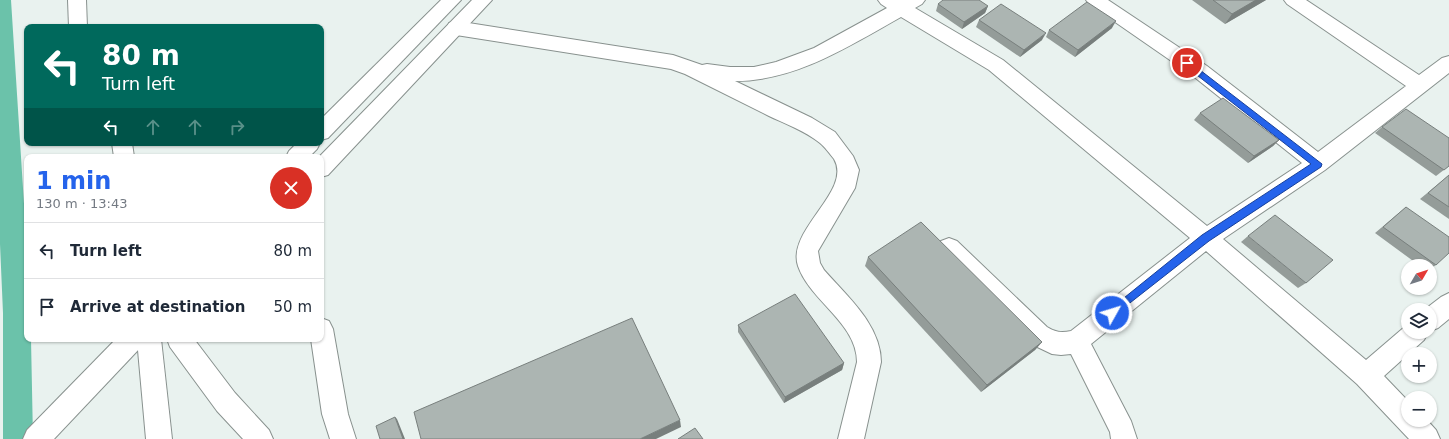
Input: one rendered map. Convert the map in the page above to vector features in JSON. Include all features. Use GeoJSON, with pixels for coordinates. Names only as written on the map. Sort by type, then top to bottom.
{"type":"FeatureCollection","features":[{"type":"Feature","properties":{"kind":"main road"},"geometry":{"type":"LineString","coordinates":[[77,0],[78,24]]}},
{"type":"Feature","properties":{"kind":"main road"},"geometry":{"type":"LineString","coordinates":[[324,129],[452,0]]}},
{"type":"Feature","properties":{"kind":"main road"},"geometry":{"type":"LineString","coordinates":[[324,166],[483,0]]}},
{"type":"Feature","properties":{"kind":"main road"},"geometry":{"type":"LineString","coordinates":[[1095,0],[1200,72],[1318,164]]}},
{"type":"Feature","properties":{"kind":"main road"},"geometry":{"type":"LineString","coordinates":[[1293,0],[1419,85]]}},
{"type":"Feature","properties":{"kind":"main road"},"geometry":{"type":"LineString","coordinates":[[692,69],[730,74],[754,74],[778,69],[821,53],[902,3],[996,65],[1206,238],[1366,376],[1401,413]]}},
{"type":"Feature","properties":{"kind":"main road"},"geometry":{"type":"LineString","coordinates":[[456,28],[673,62],[692,69],[805,124],[828,138],[843,156],[848,170],[844,188],[814,236],[807,251],[809,265],[816,277],[858,328],[865,340],[868,352],[869,362],[851,439]]}},
{"type":"Feature","properties":{"kind":"main road"},"geometry":{"type":"LineString","coordinates":[[949,248],[1038,335],[1050,343],[1063,345],[1077,341],[1206,238],[1318,164],[1449,63]]}},
{"type":"Feature","properties":{"kind":"main road"},"geometry":{"type":"LineString","coordinates":[[299,154],[307,146]]}},
{"type":"Feature","properties":{"kind":"main road"},"geometry":{"type":"LineString","coordinates":[[1437,314],[1449,304]]}},
{"type":"Feature","properties":{"kind":"main road"},"geometry":{"type":"LineString","coordinates":[[1366,376],[1408,339]]}},
{"type":"Feature","properties":{"kind":"main road"},"geometry":{"type":"LineString","coordinates":[[1077,341],[1122,430],[1124,439]]}},
{"type":"Feature","properties":{"kind":"main road"},"geometry":{"type":"LineString","coordinates":[[36,439],[129,342]]}},
{"type":"Feature","properties":{"kind":"main road"},"geometry":{"type":"LineString","coordinates":[[149,342],[159,439]]}},
{"type":"Feature","properties":{"kind":"main road"},"geometry":{"type":"LineString","coordinates":[[181,342],[226,402],[260,439]]}},
{"type":"Feature","properties":{"kind":"main road"},"geometry":{"type":"LineString","coordinates":[[323,342],[335,414],[342,439]]}},
{"type":"Feature","properties":{"kind":"main road"},"geometry":{"type":"LineString","coordinates":[[1415,427],[1427,439]]}},
{"type":"Feature","properties":{"kind":"building"},"geometry":{"type":"Polygon","coordinates":[[[943,0],[979,0],[988,6],[964,22],[938,4],[943,0]]]}},
{"type":"Feature","properties":{"kind":"building"},"geometry":{"type":"Polygon","coordinates":[[[1213,0],[1256,0],[1232,14],[1213,0]]]}},
{"type":"Feature","properties":{"kind":"building"},"geometry":{"type":"Polygon","coordinates":[[[1087,2],[1116,21],[1078,50],[1049,30],[1087,2]]]}},
{"type":"Feature","properties":{"kind":"building"},"geometry":{"type":"Polygon","coordinates":[[[1001,4],[1046,33],[1024,50],[979,20],[1001,4]]]}},
{"type":"Feature","properties":{"kind":"building"},"geometry":{"type":"Polygon","coordinates":[[[1223,98],[1279,140],[1254,156],[1200,113],[1223,98]]]}},
{"type":"Feature","properties":{"kind":"building"},"geometry":{"type":"Polygon","coordinates":[[[1406,109],[1449,138],[1449,166],[1444,170],[1382,127],[1406,109]]]}},
{"type":"Feature","properties":{"kind":"building"},"geometry":{"type":"Polygon","coordinates":[[[1449,175],[1449,207],[1428,193],[1449,175]]]}},
{"type":"Feature","properties":{"kind":"building"},"geometry":{"type":"Polygon","coordinates":[[[1406,207],[1449,237],[1449,253],[1437,264],[1437,259],[1428,259],[1383,227],[1406,207]]]}},
{"type":"Feature","properties":{"kind":"building"},"geometry":{"type":"Polygon","coordinates":[[[1275,215],[1333,260],[1306,283],[1248,236],[1275,215]]]}},
{"type":"Feature","properties":{"kind":"building"},"geometry":{"type":"Polygon","coordinates":[[[921,222],[1042,342],[987,385],[868,257],[921,222]]]}},
{"type":"Feature","properties":{"kind":"building"},"geometry":{"type":"Polygon","coordinates":[[[795,294],[844,363],[785,397],[738,325],[795,294]]]}},
{"type":"Feature","properties":{"kind":"building"},"geometry":{"type":"Polygon","coordinates":[[[632,318],[680,420],[640,439],[421,439],[414,412],[632,318]]]}},
{"type":"Feature","properties":{"kind":"building"},"geometry":{"type":"Polygon","coordinates":[[[395,417],[403,439],[380,439],[376,426],[395,417]]]}},
{"type":"Feature","properties":{"kind":"building"},"geometry":{"type":"Polygon","coordinates":[[[695,428],[703,439],[678,439],[695,428]]]}},
{"type":"Feature","properties":{"kind":"waterway"},"geometry":{"type":"LineString","coordinates":[[0,0],[17,313],[18,439]]}},
{"type":"Feature","properties":{"kind":"route"},"geometry":{"type":"LineString","coordinates":[[1112,313],[1206,238],[1318,164],[1187,63]]}}]}
